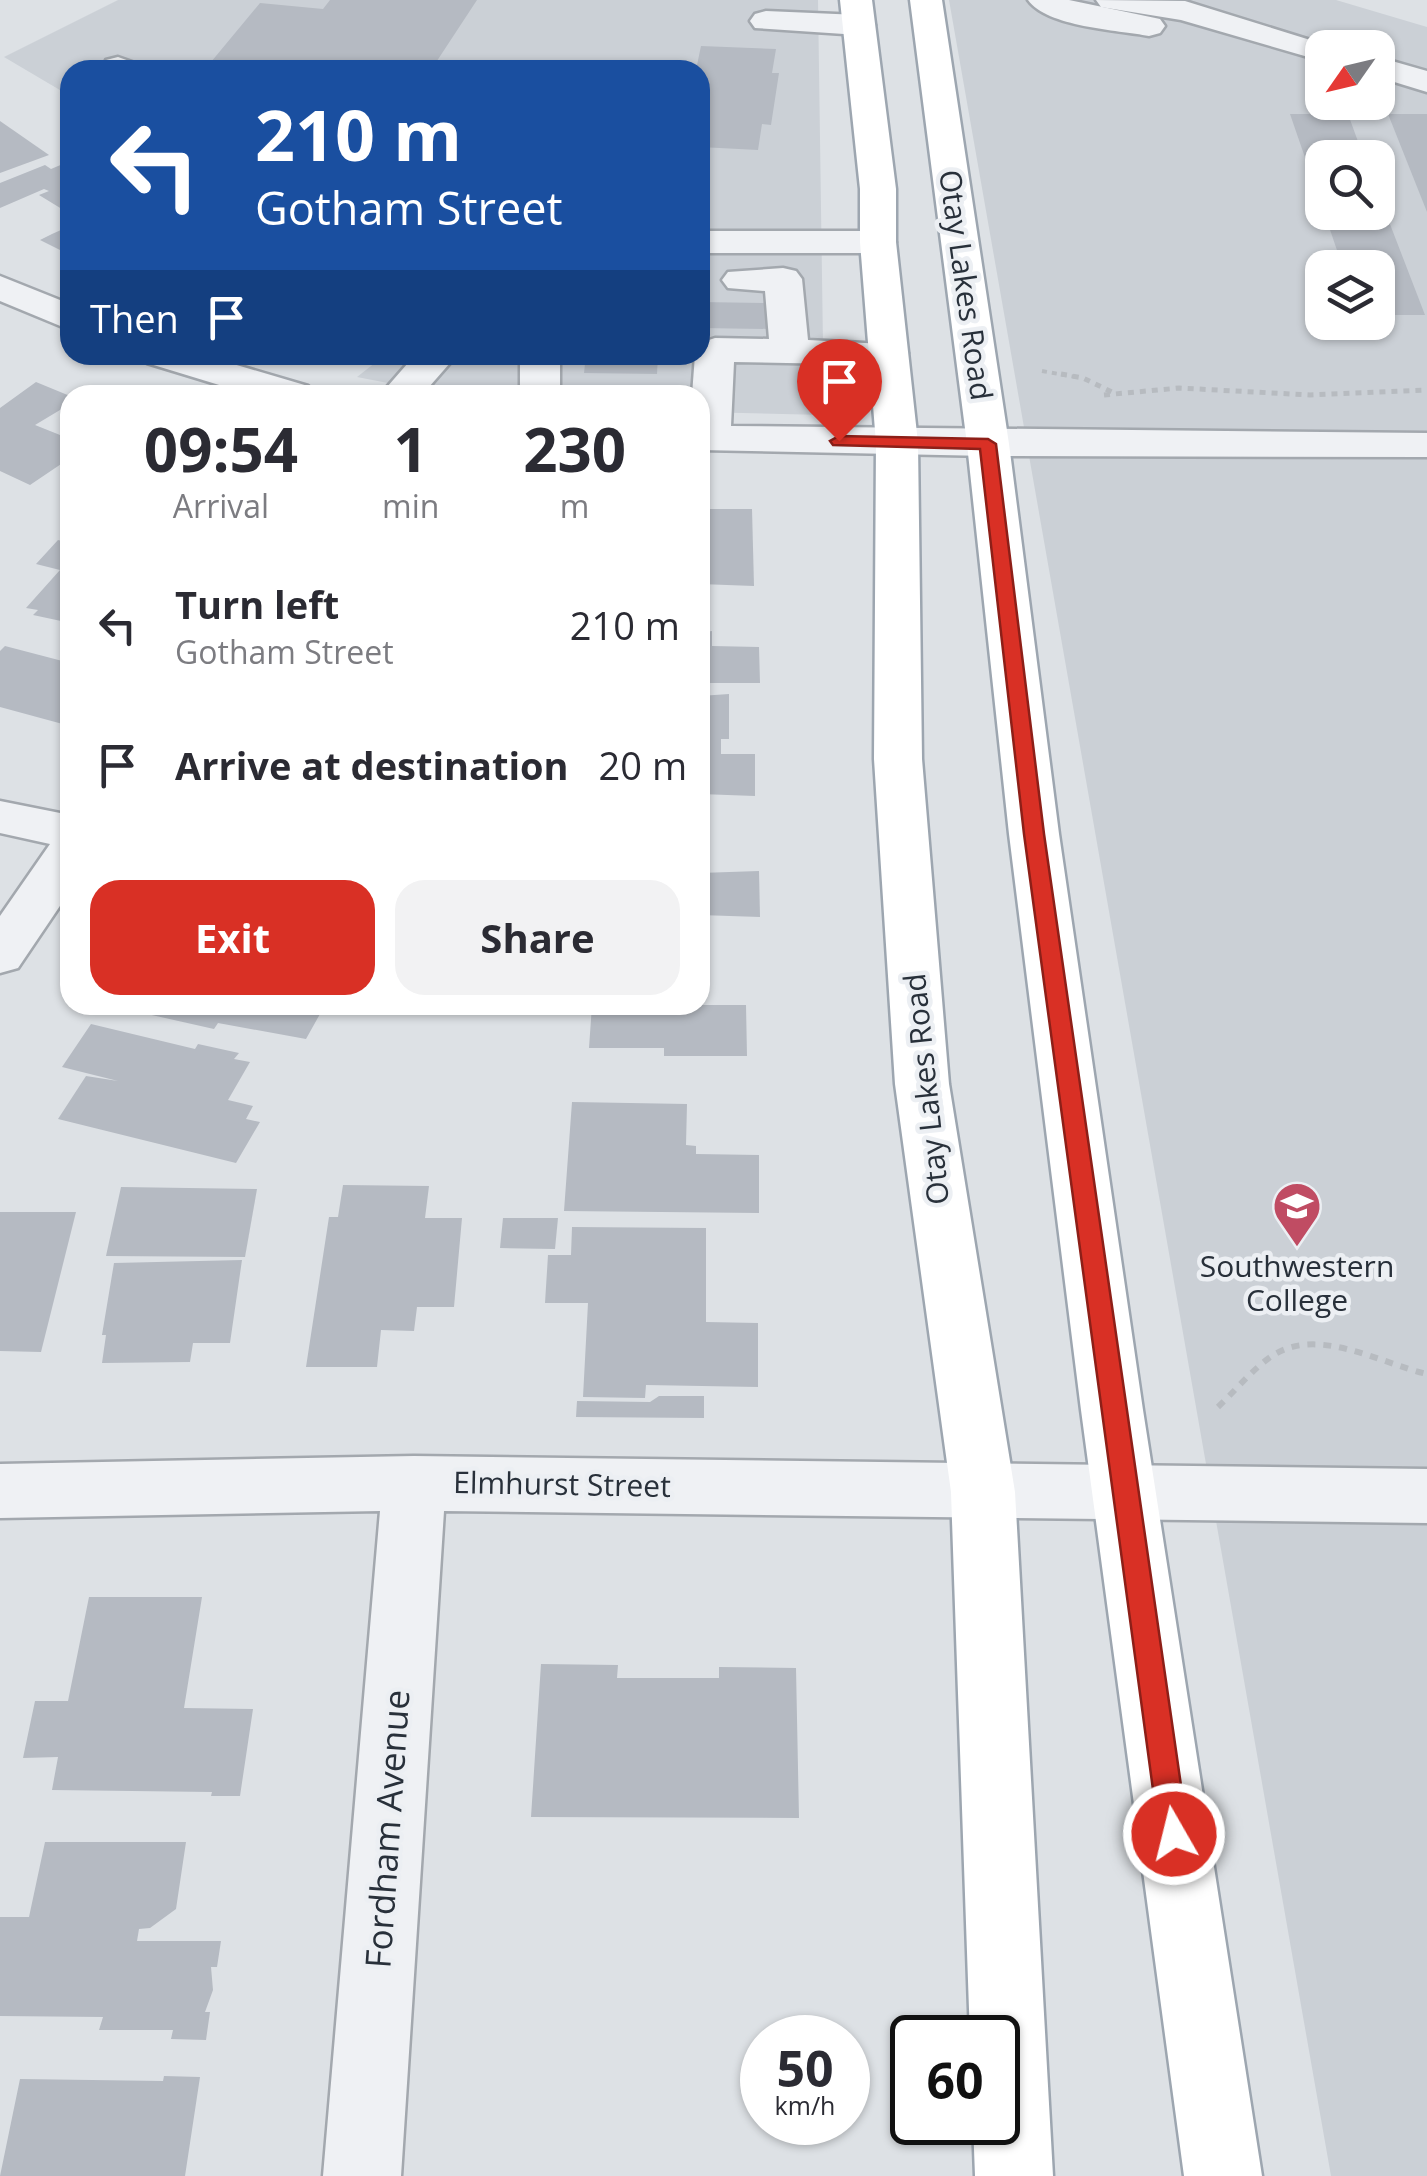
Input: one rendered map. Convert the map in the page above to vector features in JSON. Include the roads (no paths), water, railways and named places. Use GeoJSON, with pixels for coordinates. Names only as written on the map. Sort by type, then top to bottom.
{"type":"FeatureCollection","features":[{"type":"Feature","properties":{"kind":"main road","name":"Otay Lakes Road"},"geometry":{"type":"LineString","coordinates":[[926,0],[988,444],[1037,853],[1223,2176]]}},
{"type":"Feature","properties":{"kind":"main road","name":"Otay Lakes Road"},"geometry":{"type":"LineString","coordinates":[[858,12],[878,189],[878,242],[897,443],[898,759],[922,1084],[983,1492],[1014,2176]]}},
{"type":"Feature","properties":{"kind":"street"},"geometry":{"type":"LineString","coordinates":[[1044,0],[1071,13],[1174,30],[1242,27]]}},
{"type":"Feature","properties":{"kind":"street"},"geometry":{"type":"LineString","coordinates":[[1112,0],[1185,11],[1305,46]]}},
{"type":"Feature","properties":{"kind":"street"},"geometry":{"type":"LineString","coordinates":[[766,21],[858,12]]}},
{"type":"Feature","properties":{"kind":"street"},"geometry":{"type":"LineString","coordinates":[[1395,73],[1427,82]]}},
{"type":"Feature","properties":{"kind":"street"},"geometry":{"type":"LineString","coordinates":[[714,242],[878,242]]}},
{"type":"Feature","properties":{"kind":"street"},"geometry":{"type":"LineString","coordinates":[[714,242],[742,280]]}},
{"type":"Feature","properties":{"kind":"street"},"geometry":{"type":"LineString","coordinates":[[710,280],[783,280],[790,351]]}},
{"type":"Feature","properties":{"kind":"street"},"geometry":{"type":"LineString","coordinates":[[0,287],[60,314]]}},
{"type":"Feature","properties":{"kind":"street"},"geometry":{"type":"LineString","coordinates":[[710,347],[888,353]]}},
{"type":"Feature","properties":{"kind":"street"},"geometry":{"type":"LineString","coordinates":[[194,365],[261,385]]}},
{"type":"Feature","properties":{"kind":"street"},"geometry":{"type":"LineString","coordinates":[[409,385],[428,365]]}},
{"type":"Feature","properties":{"kind":"street"},"geometry":{"type":"LineString","coordinates":[[710,438],[988,444],[1427,445]]}},
{"type":"Feature","properties":{"kind":"street"},"geometry":{"type":"LineString","coordinates":[[0,817],[60,830]]}},
{"type":"Feature","properties":{"kind":"street"},"geometry":{"type":"LineString","coordinates":[[0,955],[60,868]]}},
{"type":"Feature","properties":{"kind":"street","name":"Elmhurst Street"},"geometry":{"type":"LineString","coordinates":[[0,1490],[414,1483],[1427,1496]]}},
{"type":"Feature","properties":{"kind":"street","name":"Fordham Avenue"},"geometry":{"type":"LineString","coordinates":[[362,2176],[414,1483]]}},
{"type":"Feature","properties":{"kind":"place","name":"Southwestern College"},"geometry":{"type":"Point","coordinates":[1297,1248]}}]}
